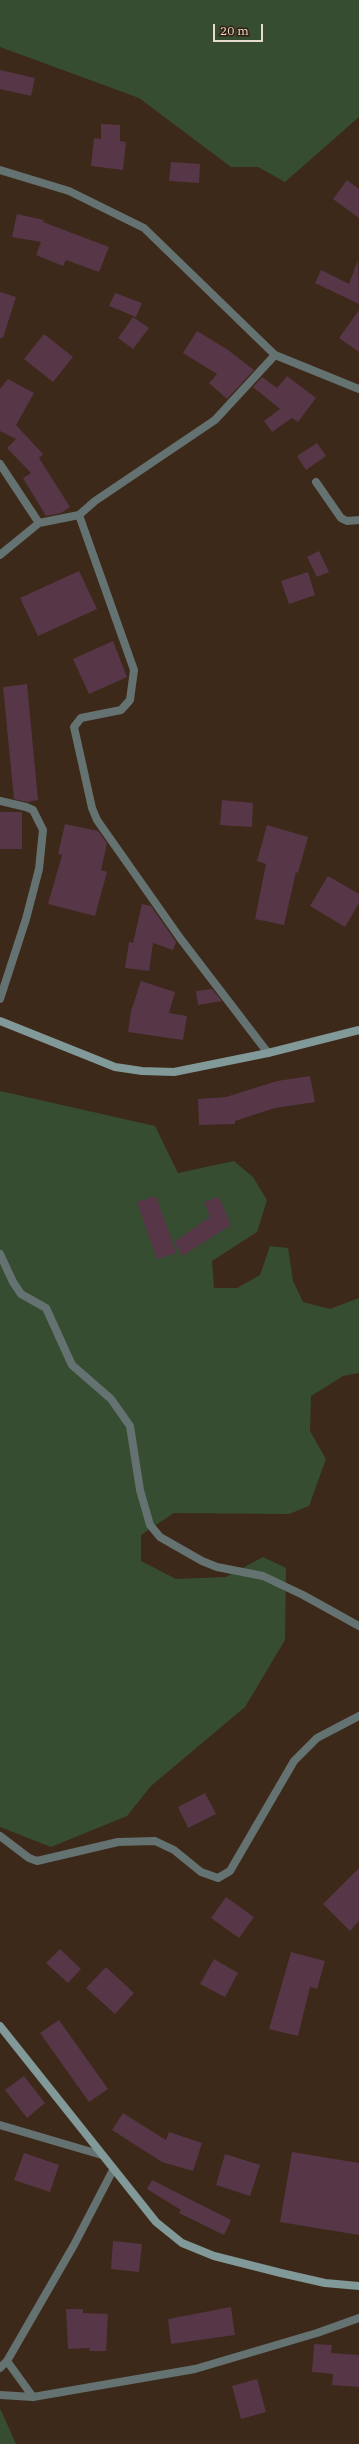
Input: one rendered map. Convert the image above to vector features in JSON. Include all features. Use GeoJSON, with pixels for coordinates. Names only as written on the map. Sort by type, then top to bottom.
{"type":"FeatureCollection","features":[{"type":"Feature","properties":{"kind":"street"},"geometry":{"type":"LineString","coordinates":[[0,170],[69,191],[144,228],[276,355],[359,389]]}},
{"type":"Feature","properties":{"kind":"street"},"geometry":{"type":"LineString","coordinates":[[0,554],[39,523],[79,515],[95,501],[215,420],[276,355]]}},
{"type":"Feature","properties":{"kind":"street"},"geometry":{"type":"LineString","coordinates":[[0,464],[39,523]]}},
{"type":"Feature","properties":{"kind":"street"},"geometry":{"type":"LineString","coordinates":[[316,482],[341,518],[347,521],[359,520]]}},
{"type":"Feature","properties":{"kind":"street"},"geometry":{"type":"LineString","coordinates":[[79,515],[134,670],[130,700],[122,710],[81,718],[74,727],[88,796],[98,820],[180,938],[268,1053]]}},
{"type":"Feature","properties":{"kind":"street"},"geometry":{"type":"LineString","coordinates":[[0,801],[33,810],[43,830],[37,876],[26,919],[0,999]]}},
{"type":"Feature","properties":{"kind":"street"},"geometry":{"type":"LineString","coordinates":[[0,1021],[114,1067],[142,1071],[174,1072],[268,1053],[359,1030]]}},
{"type":"Feature","properties":{"kind":"street"},"geometry":{"type":"LineString","coordinates":[[0,1254],[13,1282],[21,1294],[46,1308],[72,1366],[111,1399],[130,1426],[140,1490],[150,1525],[160,1537],[202,1561],[218,1567],[263,1576],[303,1595],[359,1626]]}},
{"type":"Feature","properties":{"kind":"street"},"geometry":{"type":"LineString","coordinates":[[0,1836],[29,1858],[37,1860],[118,1842],[155,1841],[174,1850],[201,1872],[218,1878],[230,1871],[294,1761],[317,1738],[359,1716]]}},
{"type":"Feature","properties":{"kind":"street"},"geometry":{"type":"LineString","coordinates":[[0,2026],[113,2170],[156,2222],[182,2243],[214,2256],[281,2273],[325,2283],[359,2286]]}},
{"type":"Feature","properties":{"kind":"street"},"geometry":{"type":"LineString","coordinates":[[0,2125],[102,2155]]}},
{"type":"Feature","properties":{"kind":"street"},"geometry":{"type":"LineString","coordinates":[[0,2368],[7,2361],[74,2246],[113,2170]]}},
{"type":"Feature","properties":{"kind":"street"},"geometry":{"type":"LineString","coordinates":[[0,2396],[33,2397],[195,2369],[317,2333],[359,2318]]}},
{"type":"Feature","properties":{"kind":"street"},"geometry":{"type":"LineString","coordinates":[[7,2361],[33,2397]]}},
{"type":"Feature","properties":{"kind":"green space"},"geometry":{"type":"Polygon","coordinates":[[[0,0],[359,0],[359,117],[285,182],[258,167],[231,167],[139,98],[0,47],[0,0]]]}},
{"type":"Feature","properties":{"kind":"green space"},"geometry":{"type":"Polygon","coordinates":[[[0,1091],[155,1126],[178,1173],[234,1161],[253,1177],[267,1200],[257,1232],[212,1261],[214,1288],[237,1288],[260,1275],[270,1246],[288,1248],[293,1281],[303,1302],[330,1309],[359,1298],[359,1373],[343,1376],[311,1396],[310,1431],[326,1459],[309,1506],[289,1514],[174,1513],[141,1535],[141,1561],[176,1579],[226,1577],[263,1557],[286,1568],[285,1640],[245,1707],[151,1786],[127,1816],[51,1847],[0,1827],[0,1091]]]}},
{"type":"Feature","properties":{"kind":"green space"},"geometry":{"type":"Polygon","coordinates":[[[1,2410],[16,2444],[0,2444],[1,2410]]]}},
{"type":"Feature","properties":{"kind":"building"},"geometry":{"type":"Polygon","coordinates":[[[0,70],[35,78],[31,96],[0,89],[0,70]]]}},
{"type":"Feature","properties":{"kind":"building"},"geometry":{"type":"Polygon","coordinates":[[[101,124],[120,125],[120,141],[126,142],[123,170],[91,166],[94,138],[101,139],[101,124]]]}},
{"type":"Feature","properties":{"kind":"building"},"geometry":{"type":"Polygon","coordinates":[[[171,162],[200,164],[199,183],[169,181],[171,162]]]}},
{"type":"Feature","properties":{"kind":"building"},"geometry":{"type":"Polygon","coordinates":[[[347,180],[359,189],[359,218],[333,199],[347,180]]]}},
{"type":"Feature","properties":{"kind":"building"},"geometry":{"type":"Polygon","coordinates":[[[17,214],[44,220],[43,222],[109,247],[99,272],[66,260],[63,266],[36,255],[41,242],[12,237],[17,214]]]}},
{"type":"Feature","properties":{"kind":"building"},"geometry":{"type":"Polygon","coordinates":[[[358,260],[359,304],[315,283],[321,270],[349,284],[358,260]]]}},
{"type":"Feature","properties":{"kind":"building"},"geometry":{"type":"Polygon","coordinates":[[[0,292],[16,297],[3,338],[0,338],[0,292]]]}},
{"type":"Feature","properties":{"kind":"building"},"geometry":{"type":"Polygon","coordinates":[[[115,293],[142,303],[136,317],[109,306],[115,293]]]}},
{"type":"Feature","properties":{"kind":"building"},"geometry":{"type":"Polygon","coordinates":[[[359,310],[359,352],[339,338],[359,310]]]}},
{"type":"Feature","properties":{"kind":"building"},"geometry":{"type":"Polygon","coordinates":[[[133,317],[149,328],[133,349],[118,338],[133,317]]]}},
{"type":"Feature","properties":{"kind":"building"},"geometry":{"type":"Polygon","coordinates":[[[197,331],[228,350],[254,370],[227,399],[209,383],[217,374],[183,353],[197,331]]]}},
{"type":"Feature","properties":{"kind":"building"},"geometry":{"type":"Polygon","coordinates":[[[44,334],[73,357],[53,382],[24,359],[44,334]]]}},
{"type":"Feature","properties":{"kind":"building"},"geometry":{"type":"Polygon","coordinates":[[[287,376],[316,398],[298,422],[292,418],[272,432],[264,421],[280,409],[253,387],[262,377],[277,388],[287,376]]]}},
{"type":"Feature","properties":{"kind":"building"},"geometry":{"type":"Polygon","coordinates":[[[8,379],[34,393],[16,425],[43,454],[39,458],[70,507],[61,513],[46,516],[23,478],[31,473],[7,448],[16,439],[0,431],[0,389],[8,379]]]}},
{"type":"Feature","properties":{"kind":"building"},"geometry":{"type":"Polygon","coordinates":[[[317,443],[326,456],[306,470],[297,456],[317,443]]]}},
{"type":"Feature","properties":{"kind":"building"},"geometry":{"type":"Polygon","coordinates":[[[319,551],[329,572],[317,577],[307,557],[319,551]]]}},
{"type":"Feature","properties":{"kind":"building"},"geometry":{"type":"Polygon","coordinates":[[[79,571],[97,609],[38,636],[20,598],[79,571]]]}},
{"type":"Feature","properties":{"kind":"building"},"geometry":{"type":"Polygon","coordinates":[[[308,572],[315,595],[289,604],[281,581],[308,572]]]}},
{"type":"Feature","properties":{"kind":"building"},"geometry":{"type":"Polygon","coordinates":[[[113,641],[127,677],[89,694],[73,659],[113,641]]]}},
{"type":"Feature","properties":{"kind":"building"},"geometry":{"type":"Polygon","coordinates":[[[27,684],[38,800],[27,802],[14,799],[3,687],[27,684]]]}},
{"type":"Feature","properties":{"kind":"building"},"geometry":{"type":"Polygon","coordinates":[[[222,800],[253,803],[252,827],[220,825],[222,800]]]}},
{"type":"Feature","properties":{"kind":"building"},"geometry":{"type":"Polygon","coordinates":[[[0,812],[22,812],[22,849],[0,849],[0,812]]]}},
{"type":"Feature","properties":{"kind":"building"},"geometry":{"type":"Polygon","coordinates":[[[65,824],[98,831],[107,843],[101,870],[107,872],[95,916],[48,904],[62,855],[58,854],[65,824]]]}},
{"type":"Feature","properties":{"kind":"building"},"geometry":{"type":"Polygon","coordinates":[[[267,825],[308,837],[298,873],[296,872],[284,925],[255,919],[266,864],[257,861],[267,825]]]}},
{"type":"Feature","properties":{"kind":"building"},"geometry":{"type":"Polygon","coordinates":[[[328,876],[359,894],[359,903],[345,927],[310,906],[328,876]]]}},
{"type":"Feature","properties":{"kind":"building"},"geometry":{"type":"Polygon","coordinates":[[[142,904],[151,906],[176,942],[173,950],[153,943],[149,971],[125,968],[129,942],[133,943],[142,904]]]}},
{"type":"Feature","properties":{"kind":"building"},"geometry":{"type":"Polygon","coordinates":[[[141,981],[175,992],[169,1013],[187,1016],[183,1040],[128,1032],[131,1011],[141,981]]]}},
{"type":"Feature","properties":{"kind":"building"},"geometry":{"type":"Polygon","coordinates":[[[212,989],[222,1001],[198,1005],[196,991],[212,989]]]}},
{"type":"Feature","properties":{"kind":"building"},"geometry":{"type":"Polygon","coordinates":[[[310,1076],[315,1102],[275,1108],[235,1121],[235,1124],[199,1125],[198,1099],[226,1097],[277,1081],[310,1076]]]}},
{"type":"Feature","properties":{"kind":"building"},"geometry":{"type":"Polygon","coordinates":[[[156,1196],[176,1253],[157,1259],[137,1202],[156,1196]]]}},
{"type":"Feature","properties":{"kind":"building"},"geometry":{"type":"Polygon","coordinates":[[[219,1197],[231,1225],[182,1256],[174,1242],[210,1217],[204,1202],[219,1197]]]}},
{"type":"Feature","properties":{"kind":"building"},"geometry":{"type":"Polygon","coordinates":[[[205,1793],[216,1814],[188,1828],[178,1807],[205,1793]]]}},
{"type":"Feature","properties":{"kind":"building"},"geometry":{"type":"Polygon","coordinates":[[[359,1868],[359,1921],[350,1931],[323,1904],[359,1868]]]}},
{"type":"Feature","properties":{"kind":"building"},"geometry":{"type":"Polygon","coordinates":[[[226,1897],[254,1917],[239,1938],[211,1918],[226,1897]]]}},
{"type":"Feature","properties":{"kind":"building"},"geometry":{"type":"Polygon","coordinates":[[[60,1949],[81,1969],[68,1983],[46,1963],[60,1949]]]}},
{"type":"Feature","properties":{"kind":"building"},"geometry":{"type":"Polygon","coordinates":[[[291,1952],[325,1961],[317,1989],[310,1987],[298,2036],[269,2029],[291,1952]]]}},
{"type":"Feature","properties":{"kind":"building"},"geometry":{"type":"Polygon","coordinates":[[[214,1959],[238,1973],[225,1997],[200,1984],[214,1959]]]}},
{"type":"Feature","properties":{"kind":"building"},"geometry":{"type":"Polygon","coordinates":[[[106,1967],[134,1993],[115,2014],[86,1988],[106,1967]]]}},
{"type":"Feature","properties":{"kind":"building"},"geometry":{"type":"Polygon","coordinates":[[[59,2020],[108,2089],[89,2102],[40,2033],[59,2020]]]}},
{"type":"Feature","properties":{"kind":"building"},"geometry":{"type":"Polygon","coordinates":[[[24,2076],[45,2103],[27,2118],[5,2090],[24,2076]]]}},
{"type":"Feature","properties":{"kind":"building"},"geometry":{"type":"Polygon","coordinates":[[[123,2113],[166,2140],[169,2132],[202,2143],[193,2171],[162,2162],[112,2130],[123,2113]]]}},
{"type":"Feature","properties":{"kind":"building"},"geometry":{"type":"Polygon","coordinates":[[[292,2152],[359,2163],[359,2235],[280,2222],[292,2152]]]}},
{"type":"Feature","properties":{"kind":"building"},"geometry":{"type":"Polygon","coordinates":[[[24,2153],[59,2165],[50,2192],[14,2180],[24,2153]]]}},
{"type":"Feature","properties":{"kind":"building"},"geometry":{"type":"Polygon","coordinates":[[[225,2154],[260,2165],[250,2196],[216,2185],[225,2154]]]}},
{"type":"Feature","properties":{"kind":"building"},"geometry":{"type":"Polygon","coordinates":[[[152,2180],[231,2220],[224,2235],[179,2213],[181,2210],[147,2189],[152,2180]]]}},
{"type":"Feature","properties":{"kind":"building"},"geometry":{"type":"Polygon","coordinates":[[[113,2241],[142,2244],[139,2272],[111,2269],[113,2241]]]}},
{"type":"Feature","properties":{"kind":"building"},"geometry":{"type":"Polygon","coordinates":[[[231,2307],[235,2335],[171,2344],[168,2319],[231,2307]]]}},
{"type":"Feature","properties":{"kind":"building"},"geometry":{"type":"Polygon","coordinates":[[[66,2309],[83,2309],[83,2313],[108,2314],[106,2351],[89,2351],[90,2348],[68,2349],[66,2309]]]}},
{"type":"Feature","properties":{"kind":"building"},"geometry":{"type":"Polygon","coordinates":[[[314,2344],[332,2345],[331,2353],[359,2355],[359,2387],[332,2385],[333,2374],[312,2372],[314,2344]]]}},
{"type":"Feature","properties":{"kind":"building"},"geometry":{"type":"Polygon","coordinates":[[[257,2379],[266,2412],[241,2419],[232,2386],[257,2379]]]}}]}
